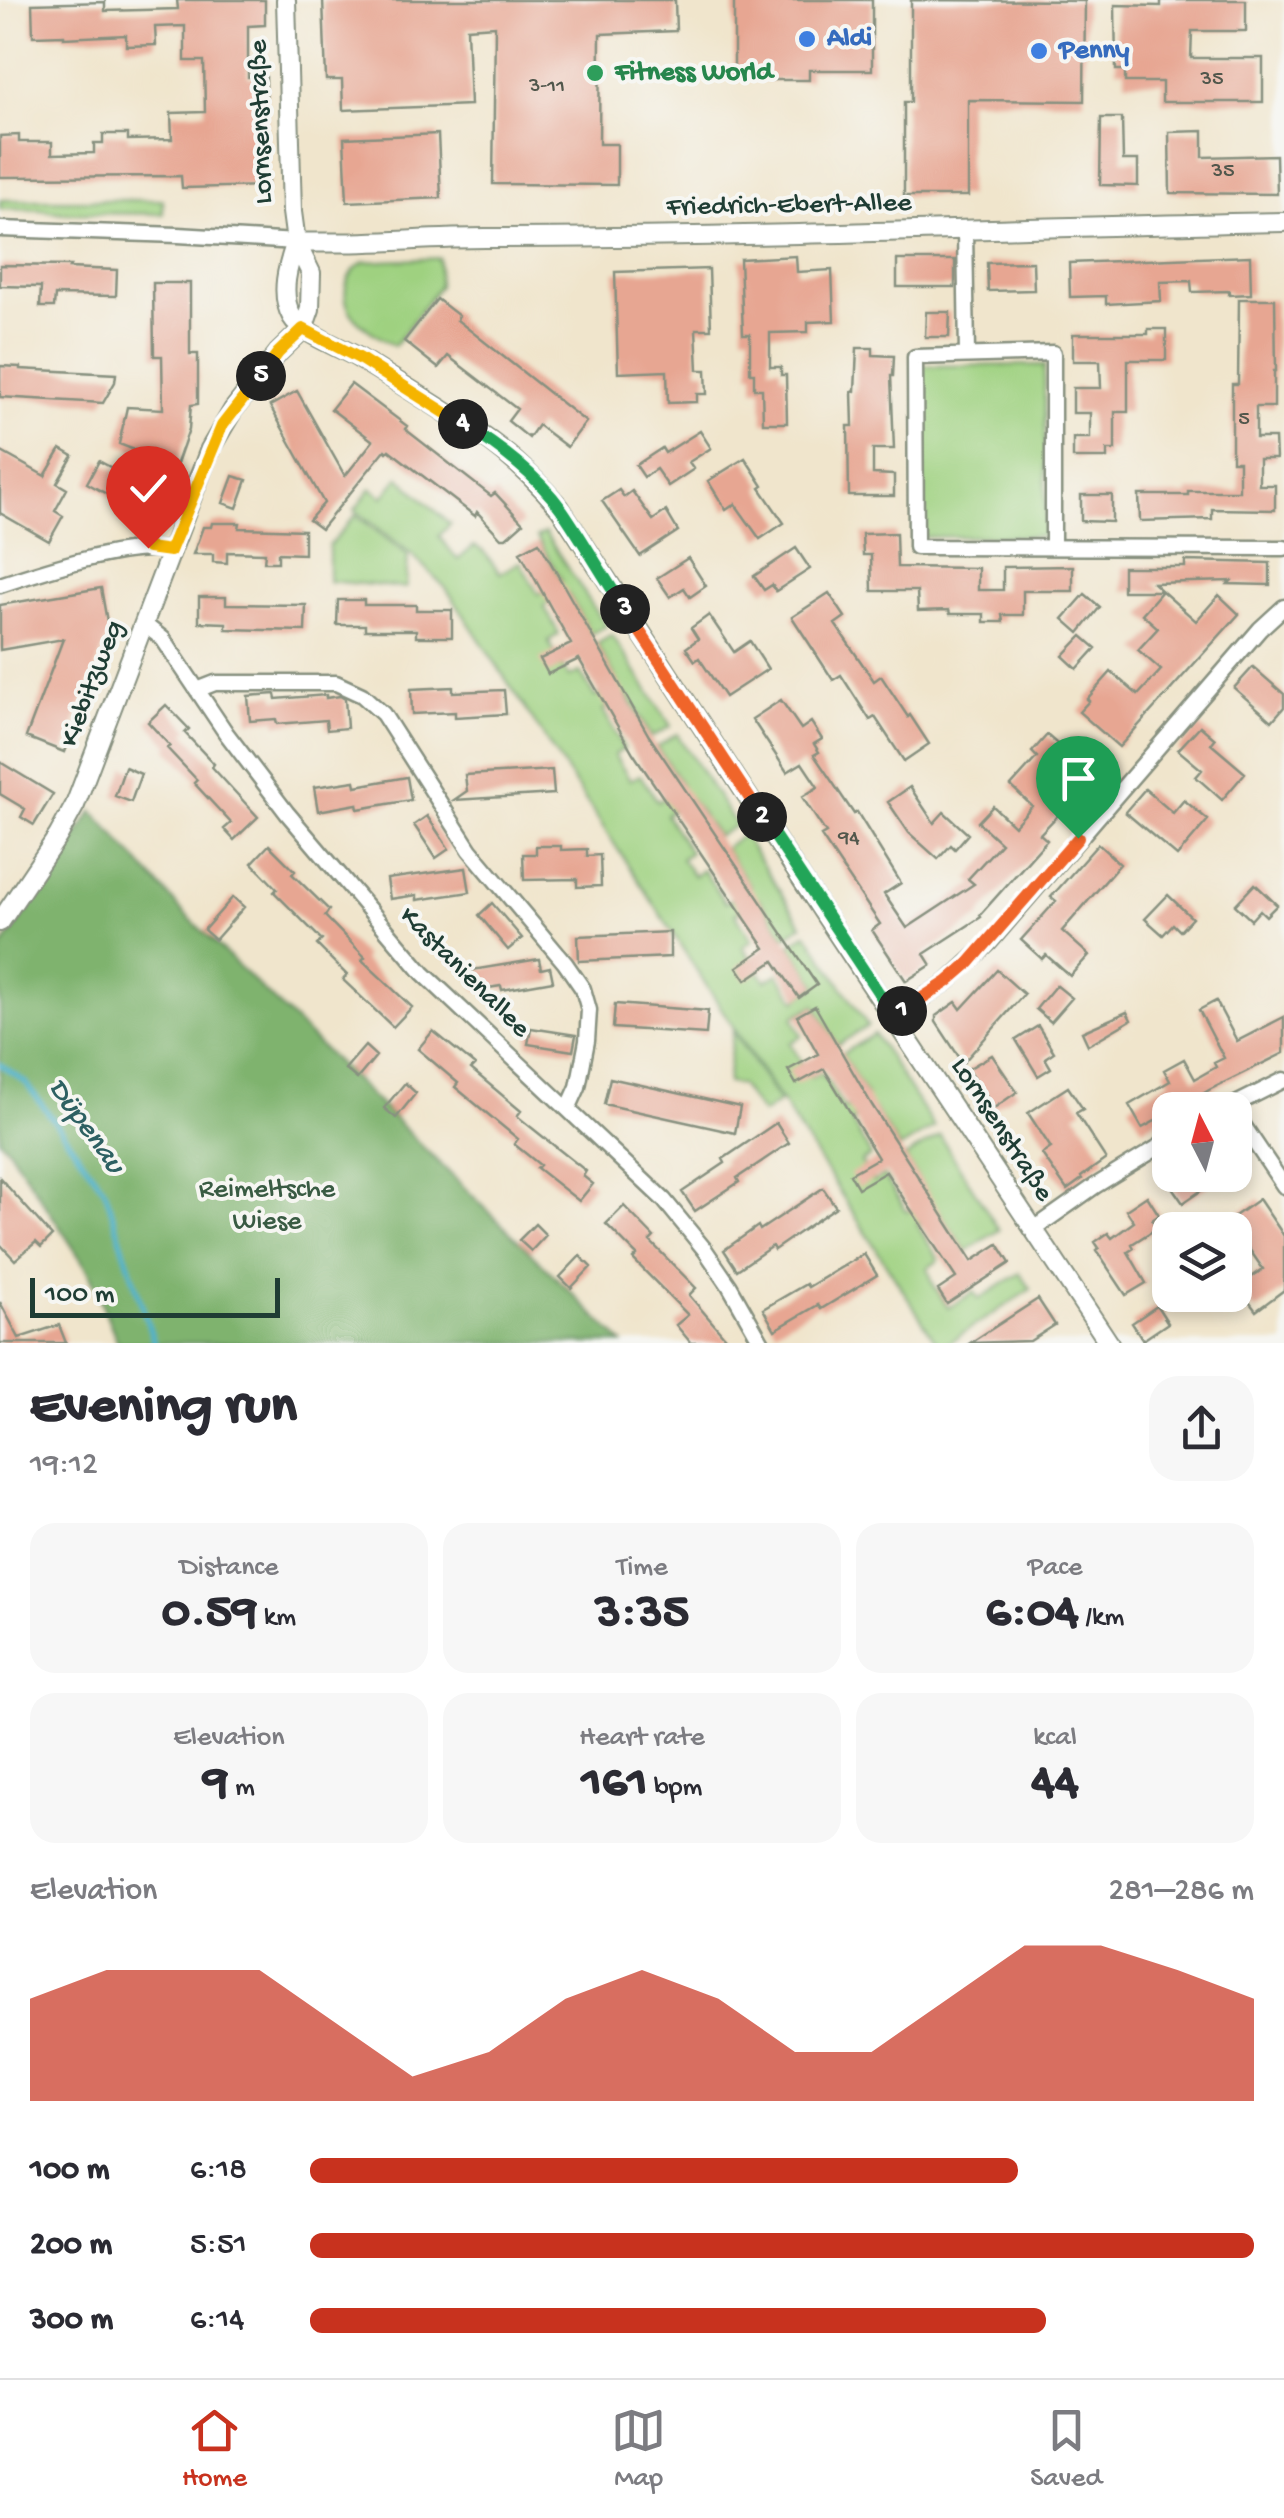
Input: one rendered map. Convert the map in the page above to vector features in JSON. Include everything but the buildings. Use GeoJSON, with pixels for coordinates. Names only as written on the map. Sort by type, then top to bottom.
{"type":"FeatureCollection","features":[{"type":"Feature","properties":{"kind":"street","name":"Lornsenstraße"},"geometry":{"type":"LineString","coordinates":[[286,0],[292,202],[296,242],[310,273],[310,309],[303,329],[359,358],[480,435],[509,456],[560,508],[1109,1343]]}},
{"type":"Feature","properties":{"kind":"street","name":"Friedrich-Ebert-Allee"},"geometry":{"type":"LineString","coordinates":[[296,242],[347,244],[450,238],[714,236],[1284,222]]}},
{"type":"Feature","properties":{"kind":"street"},"geometry":{"type":"LineString","coordinates":[[0,229],[296,242]]}},
{"type":"Feature","properties":{"kind":"street"},"geometry":{"type":"LineString","coordinates":[[965,230],[967,354]]}},
{"type":"Feature","properties":{"kind":"street","name":"Lornsenstraße"},"geometry":{"type":"LineString","coordinates":[[286,299],[287,270],[296,242]]}},
{"type":"Feature","properties":{"kind":"street"},"geometry":{"type":"LineString","coordinates":[[286,299],[292,318],[303,329]]}},
{"type":"Feature","properties":{"kind":"street","name":"Kiebitzweg"},"geometry":{"type":"LineString","coordinates":[[278,353],[286,299]]}},
{"type":"Feature","properties":{"kind":"street","name":"Kiebitzweg"},"geometry":{"type":"LineString","coordinates":[[0,922],[75,805],[170,551],[222,426],[278,353],[303,329]]}},
{"type":"Feature","properties":{"kind":"street"},"geometry":{"type":"LineString","coordinates":[[1053,546],[1053,352],[915,356],[916,546],[1284,548]]}},
{"type":"Feature","properties":{"kind":"street"},"geometry":{"type":"LineString","coordinates":[[0,585],[90,559],[148,548],[170,551]]}},
{"type":"Feature","properties":{"kind":"street"},"geometry":{"type":"LineString","coordinates":[[894,1016],[947,982],[988,943],[1235,658],[1284,607]]}},
{"type":"Feature","properties":{"kind":"street","name":"Kastanienallee"},"geometry":{"type":"LineString","coordinates":[[144,624],[162,640],[286,814],[411,959],[664,1200],[729,1285],[762,1343]]}},
{"type":"Feature","properties":{"kind":"street"},"geometry":{"type":"LineString","coordinates":[[197,690],[215,683],[336,683],[362,695],[383,714],[470,850],[582,989],[588,1010],[588,1040],[578,1087],[568,1109]]}},
{"type":"Feature","properties":{"kind":"street"},"geometry":{"type":"LineString","coordinates":[[1252,1098],[1284,1080]]}},
{"type":"Feature","properties":{"kind":"street"},"geometry":{"type":"LineString","coordinates":[[1252,1140],[1284,1186]]}},
{"type":"Feature","properties":{"kind":"street"},"geometry":{"type":"LineString","coordinates":[[1034,1230],[1152,1151]]}},
{"type":"Feature","properties":{"kind":"green space"},"geometry":{"type":"Polygon","coordinates":[[[0,200],[163,200],[163,214],[0,209],[0,200]]]}},
{"type":"Feature","properties":{"kind":"green space"},"geometry":{"type":"Polygon","coordinates":[[[439,258],[439,286],[394,346],[368,330],[348,307],[346,287],[360,264],[439,258]]]}},
{"type":"Feature","properties":{"kind":"green space"},"geometry":{"type":"Polygon","coordinates":[[[1044,365],[1046,536],[923,537],[922,366],[1044,365]]]}},
{"type":"Feature","properties":{"kind":"green space"},"geometry":{"type":"Polygon","coordinates":[[[399,477],[450,524],[439,536],[458,560],[474,546],[483,551],[500,573],[520,562],[538,594],[562,581],[537,537],[545,533],[606,626],[591,634],[568,593],[544,606],[559,634],[548,641],[569,677],[580,672],[595,697],[619,683],[597,644],[612,635],[671,726],[652,737],[628,696],[603,710],[624,749],[614,755],[630,780],[640,775],[658,802],[682,785],[657,747],[677,734],[736,825],[718,836],[690,798],[666,815],[690,852],[681,859],[694,876],[703,870],[726,903],[750,886],[724,848],[743,835],[802,925],[785,937],[759,899],[735,914],[752,940],[743,947],[766,981],[778,974],[796,1000],[817,985],[790,945],[807,933],[868,1026],[837,1045],[815,1005],[793,1017],[802,1036],[790,1043],[811,1078],[822,1073],[844,1109],[867,1096],[842,1054],[874,1034],[934,1127],[900,1148],[874,1109],[852,1122],[871,1156],[861,1162],[874,1182],[884,1176],[907,1212],[930,1198],[905,1157],[940,1136],[999,1230],[966,1251],[939,1211],[917,1225],[939,1260],[928,1268],[948,1308],[974,1292],[979,1299],[1020,1273],[1031,1289],[948,1343],[937,1343],[446,588],[410,553],[355,510],[371,488],[383,497],[399,477]]]}},
{"type":"Feature","properties":{"kind":"green space"},"geometry":{"type":"Polygon","coordinates":[[[356,515],[408,555],[406,588],[329,581],[329,546],[356,515]]]}},
{"type":"Feature","properties":{"kind":"green space","name":"Reimeltsche Wiese"},"geometry":{"type":"Polygon","coordinates":[[[93,811],[183,912],[623,1343],[118,1343],[88,1270],[0,1140],[0,951],[93,811]]]}},
{"type":"Feature","properties":{"kind":"green space"},"geometry":{"type":"Polygon","coordinates":[[[733,1031],[779,1102],[762,1114],[740,1085],[727,1083],[733,1031]]]}},
{"type":"Feature","properties":{"kind":"waterway","name":"Düpenau"},"geometry":{"type":"LineString","coordinates":[[0,1064],[26,1083],[105,1190],[154,1343]]}},
{"type":"Feature","properties":{"kind":"place","name":"Aldi"},"geometry":{"type":"Point","coordinates":[807,39]}},
{"type":"Feature","properties":{"kind":"place","name":"Penny"},"geometry":{"type":"Point","coordinates":[1039,51]}},
{"type":"Feature","properties":{"kind":"place","name":"Fitness World"},"geometry":{"type":"Point","coordinates":[595,73]}},
{"type":"Feature","properties":{"kind":"route"},"geometry":{"type":"LineString","coordinates":[[148,548],[170,551],[222,426],[278,353],[303,329],[359,358],[480,435],[509,456],[560,508],[894,1016],[969,963],[1078,838]]}}]}
